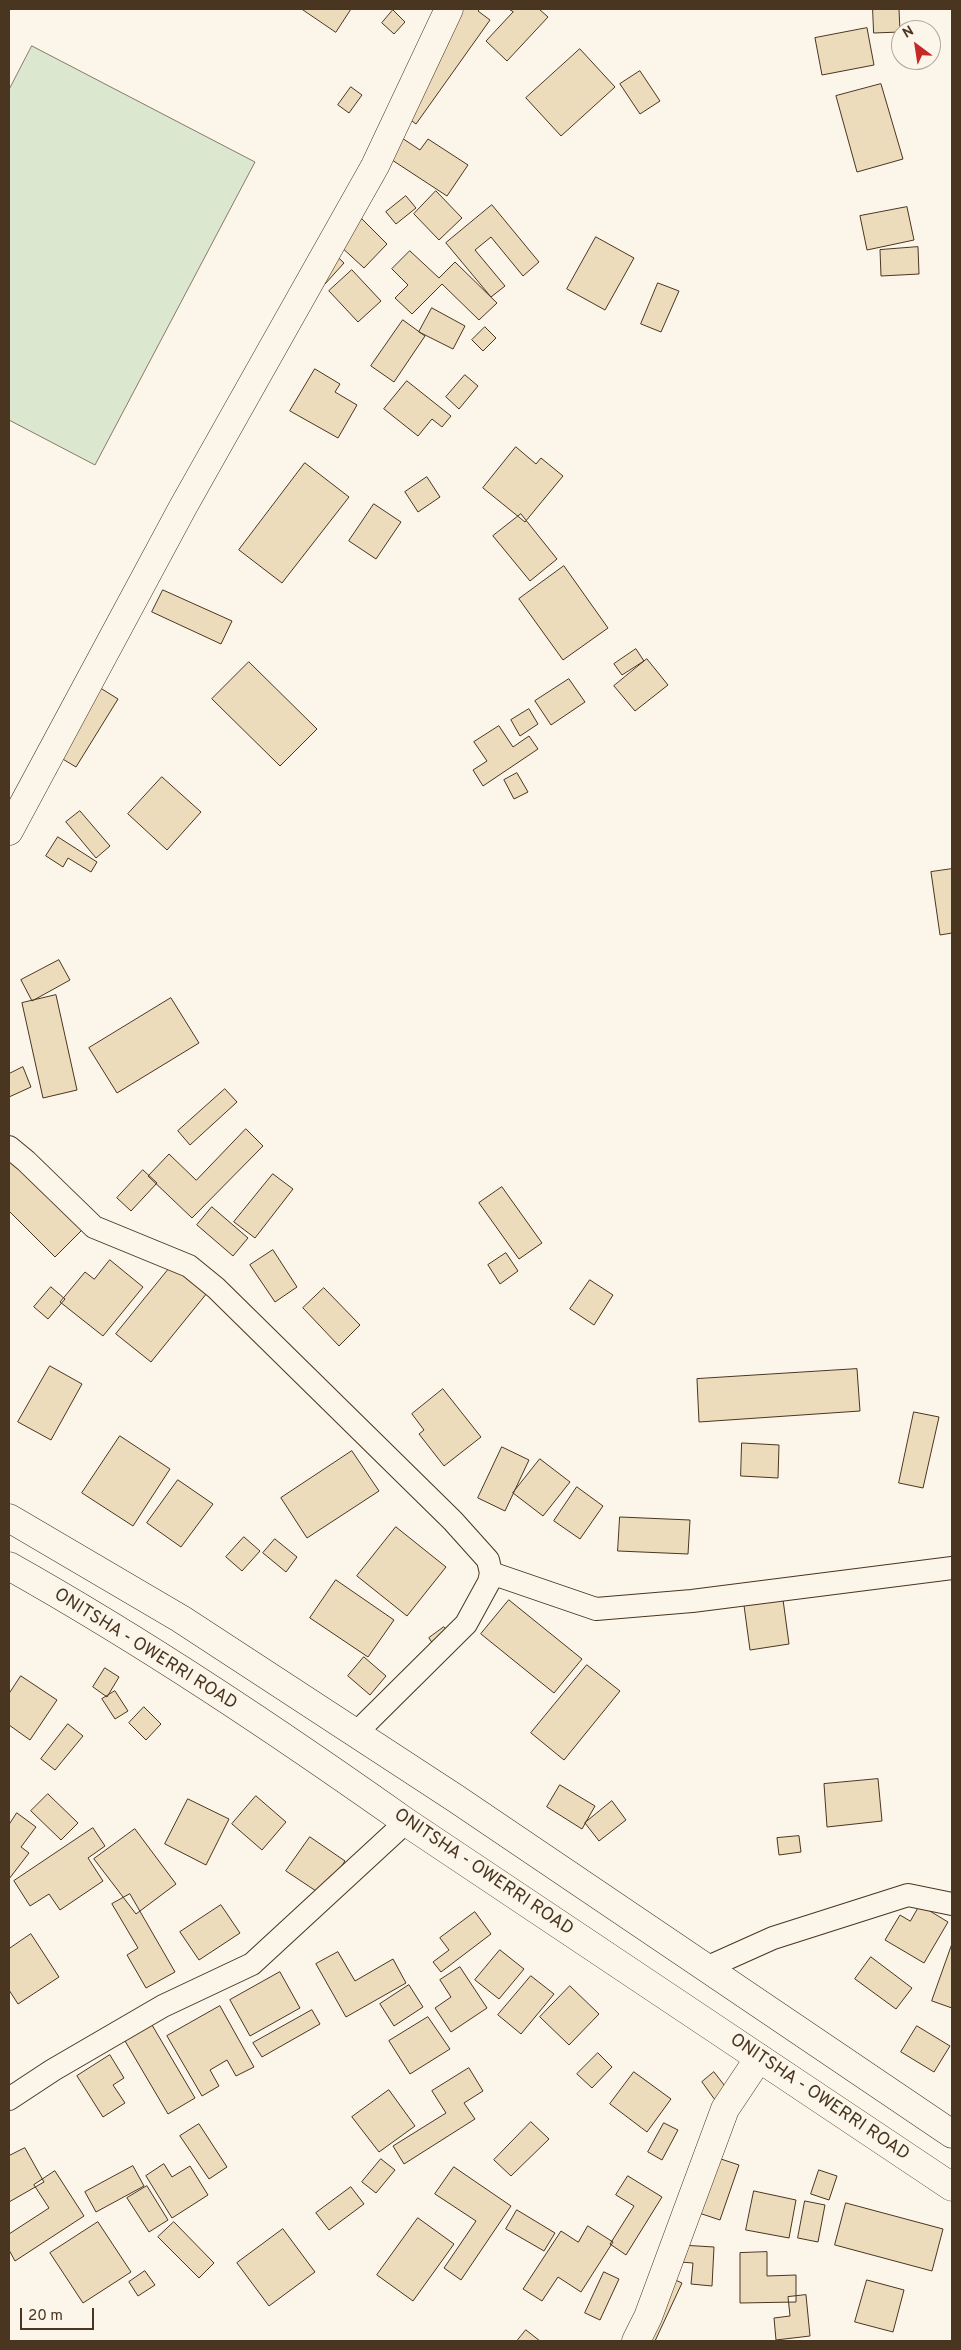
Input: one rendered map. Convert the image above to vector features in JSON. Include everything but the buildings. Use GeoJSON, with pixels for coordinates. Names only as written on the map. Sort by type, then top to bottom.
{"type":"FeatureCollection","features":[{"type":"Feature","properties":{"kind":"main road"},"geometry":{"type":"LineString","coordinates":[[9,831],[188,499],[375,166],[449,9]]}},
{"type":"Feature","properties":{"kind":"main road"},"geometry":{"type":"LineString","coordinates":[[9,1518],[181,1619],[356,1734],[952,2134]]}},
{"type":"Feature","properties":{"kind":"main road","name":"ONITSHA - OWERRI ROAD"},"geometry":{"type":"LineString","coordinates":[[9,1566],[94,1614],[325,1765],[406,1822],[952,2187]]}},
{"type":"Feature","properties":{"kind":"main road"},"geometry":{"type":"LineString","coordinates":[[636,2341],[648,2317],[726,2109],[758,2058]]}},
{"type":"Feature","properties":{"kind":"street"},"geometry":{"type":"LineString","coordinates":[[9,1147],[94,1227],[189,1266],[216,1288],[453,1521],[488,1560],[491,1573],[489,1582],[466,1624],[356,1734]]}},
{"type":"Feature","properties":{"kind":"street"},"geometry":{"type":"LineString","coordinates":[[491,1573],[596,1609],[692,1601],[952,1568]]}},
{"type":"Feature","properties":{"kind":"street"},"geometry":{"type":"LineString","coordinates":[[9,2099],[54,2070],[163,2006],[252,1964],[406,1822]]}},
{"type":"Feature","properties":{"kind":"street"},"geometry":{"type":"LineString","coordinates":[[706,1968],[773,1938],[908,1895],[952,1904]]}},
{"type":"Feature","properties":{"kind":"green space"},"geometry":{"type":"Polygon","coordinates":[[[32,46],[255,162],[95,465],[9,420],[9,90],[32,46]]]}}]}
